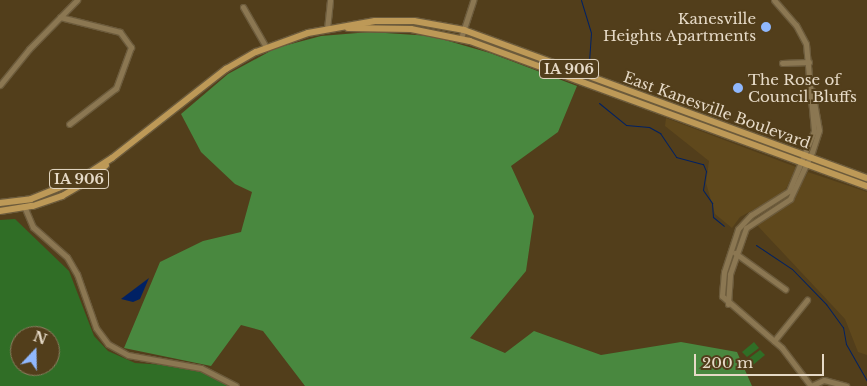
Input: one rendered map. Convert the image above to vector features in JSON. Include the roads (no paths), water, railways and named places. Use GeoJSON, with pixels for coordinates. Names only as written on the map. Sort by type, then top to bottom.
{"type":"FeatureCollection","features":[{"type":"Feature","properties":{"kind":"main road","name":"East Kanesville Boulevard"},"geometry":{"type":"LineString","coordinates":[[0,211],[23,204],[65,186],[112,158],[226,69],[266,47],[327,29],[364,22],[405,21],[464,30],[867,178]]}},
{"type":"Feature","properties":{"kind":"main road","name":"East Kanesville Boulevard"},"geometry":{"type":"LineString","coordinates":[[327,29],[411,29],[461,38],[867,186]]}},
{"type":"Feature","properties":{"kind":"main road","name":"East Kanesville Boulevard"},"geometry":{"type":"LineString","coordinates":[[0,203],[23,204]]}},
{"type":"Feature","properties":{"kind":"street"},"geometry":{"type":"LineString","coordinates":[[0,85],[28,49],[77,0]]}},
{"type":"Feature","properties":{"kind":"street"},"geometry":{"type":"LineString","coordinates":[[327,29],[330,0]]}},
{"type":"Feature","properties":{"kind":"street"},"geometry":{"type":"LineString","coordinates":[[461,38],[473,0]]}},
{"type":"Feature","properties":{"kind":"street"},"geometry":{"type":"LineString","coordinates":[[774,0],[802,35],[809,62],[814,131],[807,156],[788,191],[744,220],[733,253],[728,304],[774,341],[811,386],[824,380],[846,386]]}},
{"type":"Feature","properties":{"kind":"street"},"geometry":{"type":"LineString","coordinates":[[243,7],[266,47]]}},
{"type":"Feature","properties":{"kind":"street"},"geometry":{"type":"LineString","coordinates":[[60,17],[120,32],[131,46],[116,88],[69,124]]}},
{"type":"Feature","properties":{"kind":"street"},"geometry":{"type":"LineString","coordinates":[[782,63],[809,62]]}},
{"type":"Feature","properties":{"kind":"street"},"geometry":{"type":"LineString","coordinates":[[23,204],[33,226],[57,247],[72,265],[96,328],[108,344],[128,355],[201,368],[236,386]]}},
{"type":"Feature","properties":{"kind":"street"},"geometry":{"type":"LineString","coordinates":[[733,253],[785,289]]}},
{"type":"Feature","properties":{"kind":"street"},"geometry":{"type":"LineString","coordinates":[[774,341],[807,300]]}},
{"type":"Feature","properties":{"kind":"water"},"geometry":{"type":"Polygon","coordinates":[[[149,278],[140,299],[133,302],[121,299],[149,278]]]}},
{"type":"Feature","properties":{"kind":"waterway"},"geometry":{"type":"LineString","coordinates":[[581,0],[591,33],[589,63]]}},
{"type":"Feature","properties":{"kind":"waterway"},"geometry":{"type":"LineString","coordinates":[[599,103],[626,125],[649,127],[660,133],[676,157],[703,164],[706,171],[703,190],[712,203],[713,217],[724,226]]}},
{"type":"Feature","properties":{"kind":"waterway"},"geometry":{"type":"LineString","coordinates":[[756,245],[792,269],[826,304],[843,327],[846,344],[867,381]]}},
{"type":"Feature","properties":{"kind":"place","name":"Kanesville Heights Apartments"},"geometry":{"type":"Point","coordinates":[766,27]}},
{"type":"Feature","properties":{"kind":"place","name":"The Rose of Council Bluffs"},"geometry":{"type":"Point","coordinates":[738,88]}}]}
